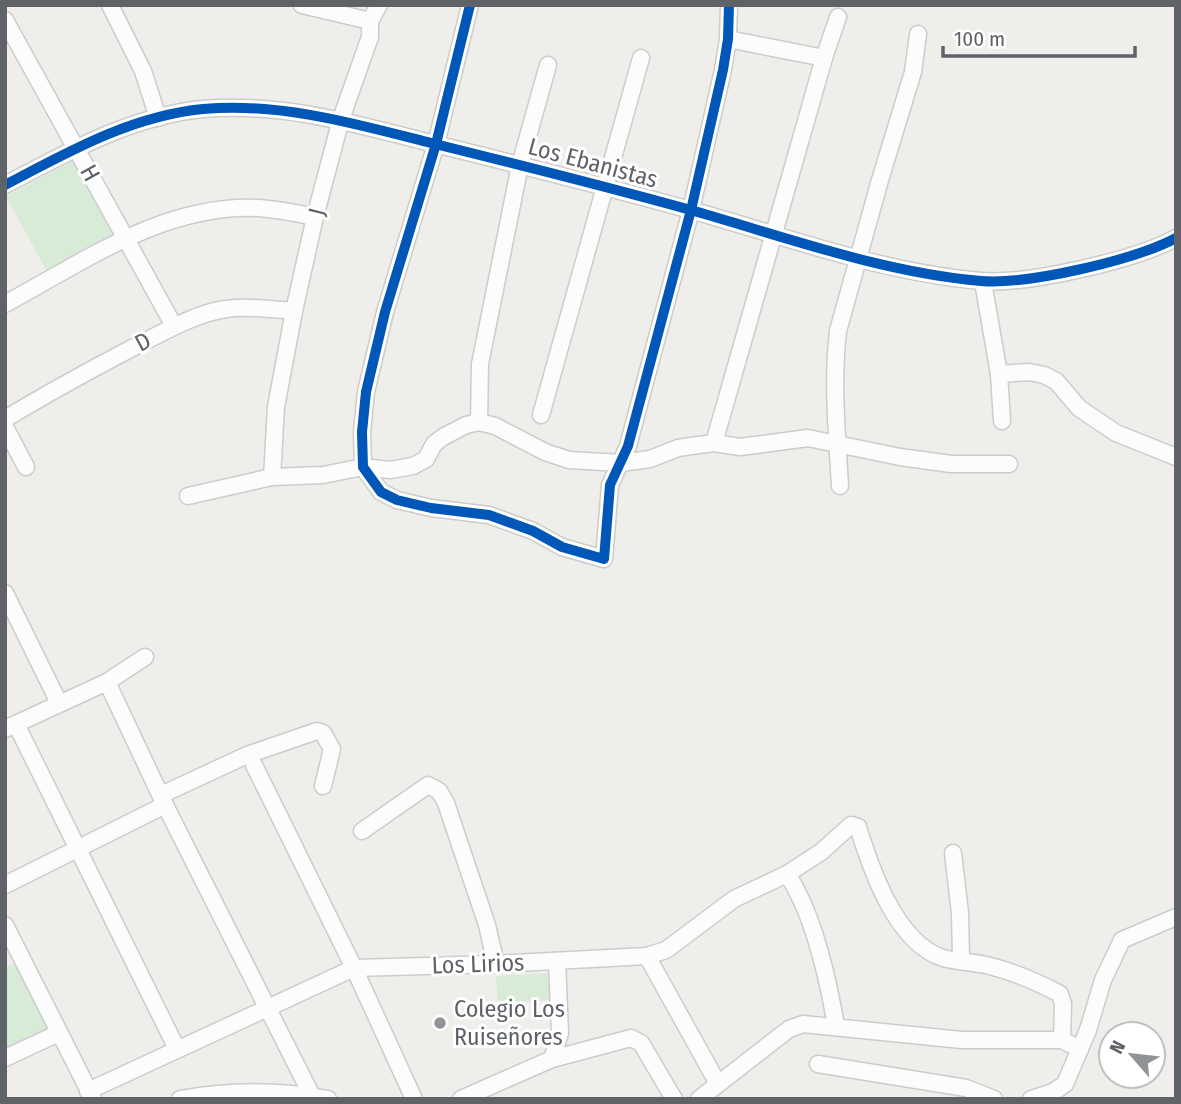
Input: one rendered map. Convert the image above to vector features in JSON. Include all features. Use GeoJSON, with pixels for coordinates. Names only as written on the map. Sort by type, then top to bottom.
{"type":"FeatureCollection","features":[{"type":"Feature","properties":{"kind":"street"},"geometry":{"type":"LineString","coordinates":[[110,5],[143,71],[158,118]]}},
{"type":"Feature","properties":{"kind":"street"},"geometry":{"type":"LineString","coordinates":[[302,5],[370,21]]}},
{"type":"Feature","properties":{"kind":"street","name":"J"},"geometry":{"type":"LineString","coordinates":[[272,477],[276,407],[315,216],[341,119],[370,37],[370,21],[379,5]]}},
{"type":"Feature","properties":{"kind":"street"},"geometry":{"type":"LineString","coordinates":[[470,5],[436,144],[385,312],[369,379],[362,432],[363,467],[381,492],[397,500],[431,508],[489,515],[533,531],[562,547],[604,559],[610,485],[628,446],[691,210],[723,71],[729,5]]}},
{"type":"Feature","properties":{"kind":"street"},"geometry":{"type":"LineString","coordinates":[[714,443],[838,17]]}},
{"type":"Feature","properties":{"kind":"street","name":"H"},"geometry":{"type":"LineString","coordinates":[[5,20],[174,326]]}},
{"type":"Feature","properties":{"kind":"street"},"geometry":{"type":"LineString","coordinates":[[839,486],[835,354],[838,331],[913,72],[918,34]]}},
{"type":"Feature","properties":{"kind":"street"},"geometry":{"type":"LineString","coordinates":[[728,39],[824,58]]}},
{"type":"Feature","properties":{"kind":"street"},"geometry":{"type":"LineString","coordinates":[[541,415],[641,58]]}},
{"type":"Feature","properties":{"kind":"street"},"geometry":{"type":"LineString","coordinates":[[479,422],[480,364],[520,165],[548,65]]}},
{"type":"Feature","properties":{"kind":"street","name":"Los Ebanistas"},"geometry":{"type":"LineString","coordinates":[[5,185],[75,148],[120,129],[203,109],[264,109],[341,119],[691,210],[860,258],[916,272],[983,282],[1029,279],[1094,265],[1155,249],[1176,238]]}},
{"type":"Feature","properties":{"kind":"street"},"geometry":{"type":"LineString","coordinates":[[5,304],[125,238],[158,224],[230,209],[256,208],[315,216]]}},
{"type":"Feature","properties":{"kind":"street"},"geometry":{"type":"LineString","coordinates":[[983,282],[999,374],[1002,421]]}},
{"type":"Feature","properties":{"kind":"street","name":"D"},"geometry":{"type":"LineString","coordinates":[[5,419],[174,326],[222,309],[244,307],[295,311]]}},
{"type":"Feature","properties":{"kind":"street"},"geometry":{"type":"LineString","coordinates":[[999,374],[1029,372],[1044,375],[1056,381],[1079,408],[1116,433],[1176,457]]}},
{"type":"Feature","properties":{"kind":"street"},"geometry":{"type":"LineString","coordinates":[[188,496],[272,477],[323,475],[363,467],[390,470],[413,466],[426,459],[434,444],[443,437],[466,425],[479,422],[495,426],[545,452],[569,460],[621,463],[650,459],[678,448],[714,443],[740,447],[808,438],[951,464],[1009,464]]}},
{"type":"Feature","properties":{"kind":"street"},"geometry":{"type":"LineString","coordinates":[[5,427],[26,467]]}},
{"type":"Feature","properties":{"kind":"street"},"geometry":{"type":"LineString","coordinates":[[5,593],[60,703]]}},
{"type":"Feature","properties":{"kind":"street"},"geometry":{"type":"LineString","coordinates":[[145,657],[107,682],[11,727],[79,848],[177,1049]]}},
{"type":"Feature","properties":{"kind":"street"},"geometry":{"type":"LineString","coordinates":[[107,682],[163,800],[312,1096]]}},
{"type":"Feature","properties":{"kind":"street"},"geometry":{"type":"LineString","coordinates":[[5,885],[79,848],[247,755],[317,731],[323,733],[332,749],[323,786]]}},
{"type":"Feature","properties":{"kind":"street"},"geometry":{"type":"LineString","coordinates":[[254,765],[354,968],[414,1099]]}},
{"type":"Feature","properties":{"kind":"street"},"geometry":{"type":"LineString","coordinates":[[362,831],[428,785],[439,791],[446,803],[464,855],[487,925],[496,964]]}},
{"type":"Feature","properties":{"kind":"street","name":"Los Lirios"},"geometry":{"type":"LineString","coordinates":[[91,1095],[177,1049],[354,968],[647,956],[666,950],[734,899],[787,874],[821,852],[848,826],[854,825],[858,827],[873,874],[887,904],[927,950],[944,958],[961,959]]}},
{"type":"Feature","properties":{"kind":"street"},"geometry":{"type":"LineString","coordinates":[[953,853],[960,913],[961,959],[993,966],[1060,994],[1063,1004],[1062,1040]]}},
{"type":"Feature","properties":{"kind":"street"},"geometry":{"type":"LineString","coordinates":[[787,874],[802,902],[824,968],[836,1026]]}},
{"type":"Feature","properties":{"kind":"street"},"geometry":{"type":"LineString","coordinates":[[1031,1099],[1053,1092],[1065,1084],[1103,980],[1122,940],[1176,917]]}},
{"type":"Feature","properties":{"kind":"street"},"geometry":{"type":"LineString","coordinates":[[5,925],[10,950],[59,1033],[91,1095]]}},
{"type":"Feature","properties":{"kind":"street"},"geometry":{"type":"LineString","coordinates":[[647,956],[717,1082]]}},
{"type":"Feature","properties":{"kind":"street"},"geometry":{"type":"LineString","coordinates":[[552,1059],[559,1033],[557,961]]}},
{"type":"Feature","properties":{"kind":"street"},"geometry":{"type":"LineString","coordinates":[[699,1099],[717,1082],[789,1029],[803,1024],[962,1041],[1062,1040],[1080,1049]]}},
{"type":"Feature","properties":{"kind":"street"},"geometry":{"type":"LineString","coordinates":[[5,1058],[59,1033]]}},
{"type":"Feature","properties":{"kind":"street"},"geometry":{"type":"LineString","coordinates":[[461,1099],[552,1059],[618,1040],[636,1039],[674,1099]]}},
{"type":"Feature","properties":{"kind":"street"},"geometry":{"type":"LineString","coordinates":[[818,1064],[965,1088],[994,1099]]}},
{"type":"Feature","properties":{"kind":"street"},"geometry":{"type":"LineString","coordinates":[[180,1099],[220,1091],[328,1099]]}},
{"type":"Feature","properties":{"kind":"green space"},"geometry":{"type":"Polygon","coordinates":[[[79,158],[119,230],[46,270],[6,196],[79,158]]]}},
{"type":"Feature","properties":{"kind":"green space"},"geometry":{"type":"Polygon","coordinates":[[[18,961],[48,1022],[47,1034],[5,1053],[5,968],[18,961]]]}},
{"type":"Feature","properties":{"kind":"green space"},"geometry":{"type":"Polygon","coordinates":[[[548,973],[550,1000],[498,1004],[496,976],[548,973]]]}},
{"type":"Feature","properties":{"kind":"cycle path"},"geometry":{"type":"LineString","coordinates":[[470,5],[436,144],[385,312],[366,392],[362,432],[363,467],[381,492],[397,500],[431,508],[489,515],[533,531],[562,547],[604,559],[610,485],[628,446],[691,210],[723,70],[728,39],[729,5]]}},
{"type":"Feature","properties":{"kind":"cycle path"},"geometry":{"type":"LineString","coordinates":[[5,185],[101,137],[151,119],[203,109],[261,109],[318,116],[375,129],[639,196],[843,255],[946,277],[1001,281],[1052,275],[1135,255],[1176,238]]}},
{"type":"Feature","properties":{"kind":"place","name":"Colegio Los Ruiseñores"},"geometry":{"type":"Point","coordinates":[440,1023]}}]}
